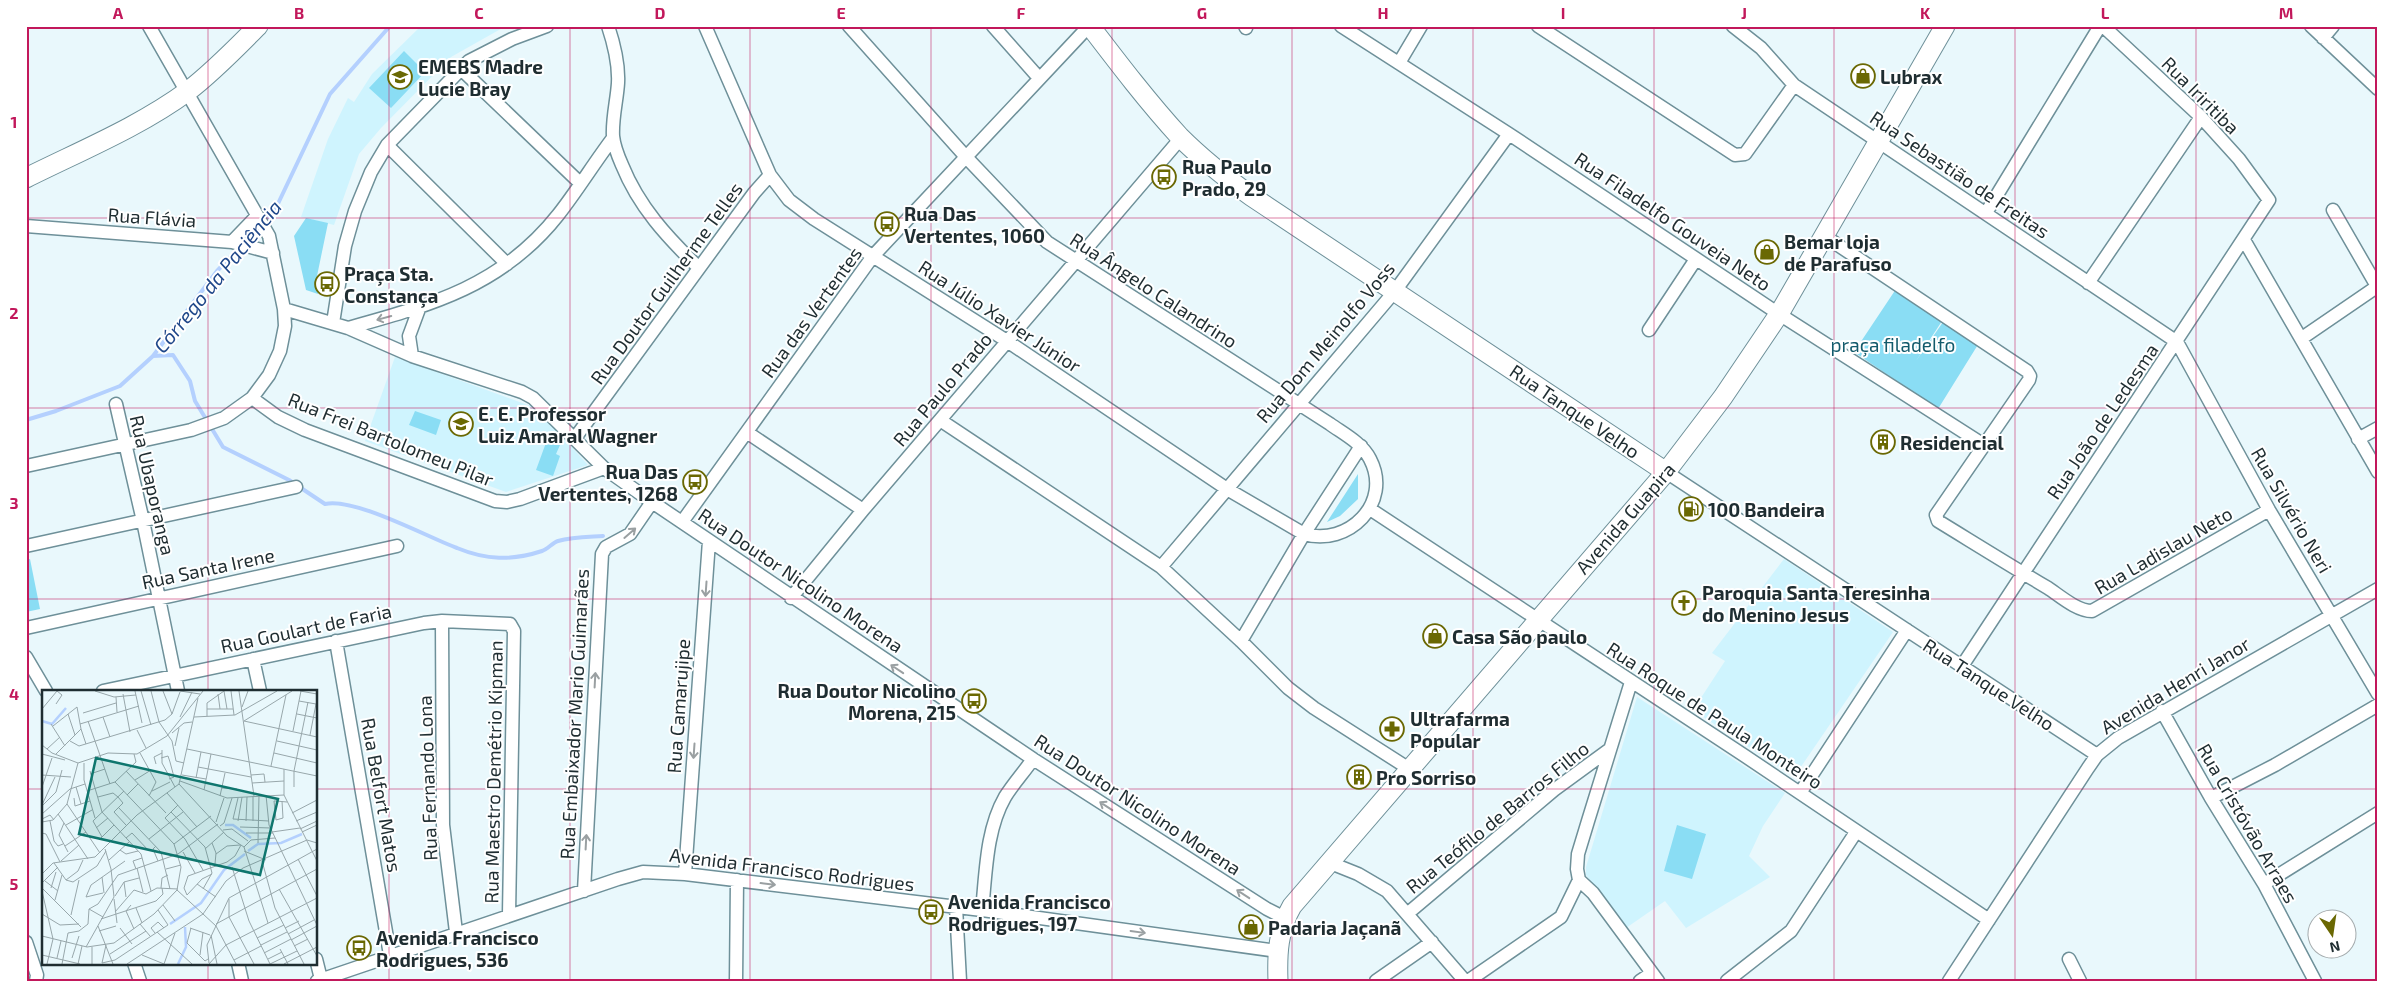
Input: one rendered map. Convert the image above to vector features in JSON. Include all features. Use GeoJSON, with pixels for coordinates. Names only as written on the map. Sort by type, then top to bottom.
{"type":"FeatureCollection","features":[{"type":"Feature","properties":{"kind":"main road"},"geometry":{"type":"LineString","coordinates":[[26,178],[125,128],[186,92],[214,70],[258,26]]}},
{"type":"Feature","properties":{"kind":"main road","name":"Rua Tanque Velho"},"geometry":{"type":"LineString","coordinates":[[1089,26],[1181,138],[1213,168],[1251,196],[1666,472]]}},
{"type":"Feature","properties":{"kind":"main road","name":"Avenida Guapira"},"geometry":{"type":"LineString","coordinates":[[1278,981],[1277,951],[1285,918],[1292,906],[1666,472],[1723,396],[1779,314],[1945,26]]}},
{"type":"Feature","properties":{"kind":"street"},"geometry":{"type":"LineString","coordinates":[[26,466],[203,427],[224,418],[252,398],[269,376],[280,351],[285,326],[284,309],[258,217],[149,26]]}},
{"type":"Feature","properties":{"kind":"street"},"geometry":{"type":"LineString","coordinates":[[333,324],[345,246],[355,211],[371,172],[387,145],[460,68],[481,54],[512,38],[547,26]]}},
{"type":"Feature","properties":{"kind":"street"},"geometry":{"type":"LineString","coordinates":[[608,26],[615,49],[618,81],[613,138],[624,170],[639,200],[671,241],[699,268]]}},
{"type":"Feature","properties":{"kind":"street","name":"Rua Júlio Xavier Júnior"},"geometry":{"type":"LineString","coordinates":[[705,26],[770,175],[789,200],[814,219],[1007,341],[1227,488],[1304,534]]}},
{"type":"Feature","properties":{"kind":"street","name":"Rua Ângelo Calandrino"},"geometry":{"type":"LineString","coordinates":[[849,26],[966,157],[1035,231],[1060,253],[1360,446]]}},
{"type":"Feature","properties":{"kind":"street"},"geometry":{"type":"LineString","coordinates":[[992,26],[1039,78]]}},
{"type":"Feature","properties":{"kind":"street","name":"Rua das Vertentes"},"geometry":{"type":"LineString","coordinates":[[682,522],[874,256],[1089,26]]}},
{"type":"Feature","properties":{"kind":"street","name":"Rua Filadelfo Gouveia Neto"},"geometry":{"type":"LineString","coordinates":[[1342,26],[1509,134],[1779,314],[1984,446]]}},
{"type":"Feature","properties":{"kind":"street"},"geometry":{"type":"LineString","coordinates":[[1399,63],[1421,26]]}},
{"type":"Feature","properties":{"kind":"street"},"geometry":{"type":"LineString","coordinates":[[1538,26],[1735,155],[1745,154],[1794,86]]}},
{"type":"Feature","properties":{"kind":"street","name":"Rua Sebastião de Freitas"},"geometry":{"type":"LineString","coordinates":[[1733,26],[1749,31],[1794,86],[2177,342]]}},
{"type":"Feature","properties":{"kind":"street"},"geometry":{"type":"LineString","coordinates":[[1986,213],[2101,26]]}},
{"type":"Feature","properties":{"kind":"street","name":"Rua Iriritiba"},"geometry":{"type":"LineString","coordinates":[[2101,26],[2201,117],[2267,196]]}},
{"type":"Feature","properties":{"kind":"street"},"geometry":{"type":"LineString","coordinates":[[2311,26],[2378,88]]}},
{"type":"Feature","properties":{"kind":"street"},"geometry":{"type":"LineString","coordinates":[[2323,38],[2333,26]]}},
{"type":"Feature","properties":{"kind":"street"},"geometry":{"type":"LineString","coordinates":[[460,68],[580,183]]}},
{"type":"Feature","properties":{"kind":"street"},"geometry":{"type":"LineString","coordinates":[[2088,283],[2201,117]]}},
{"type":"Feature","properties":{"kind":"street","name":"Rua Dom Meinolfo Voss"},"geometry":{"type":"LineString","coordinates":[[1161,567],[1395,291],[1509,134]]}},
{"type":"Feature","properties":{"kind":"street"},"geometry":{"type":"LineString","coordinates":[[348,328],[419,309],[475,285],[507,264],[541,234],[559,214],[613,138]]}},
{"type":"Feature","properties":{"kind":"street","name":"Rua Paulo Prado"},"geometry":{"type":"LineString","coordinates":[[791,598],[863,510],[1181,138]]}},
{"type":"Feature","properties":{"kind":"street"},"geometry":{"type":"LineString","coordinates":[[387,145],[507,264]]}},
{"type":"Feature","properties":{"kind":"street","name":"Rua Doutor Guilherme Telles"},"geometry":{"type":"LineString","coordinates":[[575,438],[754,193],[770,175]]}},
{"type":"Feature","properties":{"kind":"street","name":"Rua João de Ledesma"},"geometry":{"type":"LineString","coordinates":[[1962,666],[2267,205],[2267,196]]}},
{"type":"Feature","properties":{"kind":"street"},"geometry":{"type":"LineString","coordinates":[[2302,338],[2377,287],[2333,210]]}},
{"type":"Feature","properties":{"kind":"street"},"geometry":{"type":"LineString","coordinates":[[234,242],[258,217]]}},
{"type":"Feature","properties":{"kind":"street","name":"Rua Flávia"},"geometry":{"type":"LineString","coordinates":[[26,226],[234,242],[268,248]]}},
{"type":"Feature","properties":{"kind":"street"},"geometry":{"type":"LineString","coordinates":[[1823,235],[2027,370],[2030,376],[2029,380],[1936,515],[1936,518],[2023,573]]}},
{"type":"Feature","properties":{"kind":"street"},"geometry":{"type":"LineString","coordinates":[[2244,240],[2378,472]]}},
{"type":"Feature","properties":{"kind":"street"},"geometry":{"type":"LineString","coordinates":[[1648,330],[1696,259]]}},
{"type":"Feature","properties":{"kind":"street","name":"Rua Doutor Nicolino Morena"},"geometry":{"type":"LineString","coordinates":[[284,309],[348,328],[412,356],[522,392],[542,405],[604,468],[791,598],[1033,759],[1267,909],[1285,918]]}},
{"type":"Feature","properties":{"kind":"street"},"geometry":{"type":"LineString","coordinates":[[412,356],[409,336],[419,309]]}},
{"type":"Feature","properties":{"kind":"street","name":"Rua Silvério Neri"},"geometry":{"type":"LineString","coordinates":[[2177,342],[2269,510],[2378,694]]}},
{"type":"Feature","properties":{"kind":"street","name":"Rua Frei Bartolomeu Pilar"},"geometry":{"type":"LineString","coordinates":[[252,398],[278,417],[305,430],[496,501],[507,502],[520,499],[604,468]]}},
{"type":"Feature","properties":{"kind":"street","name":"Rua Ubaporanga"},"geometry":{"type":"LineString","coordinates":[[116,404],[143,521],[178,690]]}},
{"type":"Feature","properties":{"kind":"street"},"geometry":{"type":"LineString","coordinates":[[940,420],[1161,567],[1241,641],[1288,688],[1307,703],[1411,770]]}},
{"type":"Feature","properties":{"kind":"street"},"geometry":{"type":"LineString","coordinates":[[2358,439],[2378,428]]}},
{"type":"Feature","properties":{"kind":"street"},"geometry":{"type":"LineString","coordinates":[[748,433],[863,510]]}},
{"type":"Feature","properties":{"kind":"street"},"geometry":{"type":"LineString","coordinates":[[1241,641],[1304,534],[1360,446],[1370,459],[1375,475],[1375,493],[1370,509],[1358,524],[1342,534],[1323,537],[1304,534]]}},
{"type":"Feature","properties":{"kind":"street","name":"Rua Tanque Velho"},"geometry":{"type":"LineString","coordinates":[[1666,472],[2097,755]]}},
{"type":"Feature","properties":{"kind":"street"},"geometry":{"type":"LineString","coordinates":[[26,546],[296,487]]}},
{"type":"Feature","properties":{"kind":"street","name":"Rua Embaixador Mario Guimarães"},"geometry":{"type":"LineString","coordinates":[[584,891],[602,554],[606,547],[630,534],[652,502]]}},
{"type":"Feature","properties":{"kind":"street","name":"Rua Roque de Paula Monteiro"},"geometry":{"type":"LineString","coordinates":[[1370,509],[1989,920]]}},
{"type":"Feature","properties":{"kind":"street","name":"Rua Ladislau Neto"},"geometry":{"type":"LineString","coordinates":[[2023,573],[2074,604],[2092,611],[2269,510]]}},
{"type":"Feature","properties":{"kind":"street","name":"Rua Camarujipe"},"geometry":{"type":"LineString","coordinates":[[685,874],[709,541]]}},
{"type":"Feature","properties":{"kind":"street","name":"Rua Santa Irene"},"geometry":{"type":"LineString","coordinates":[[26,628],[397,546]]}},
{"type":"Feature","properties":{"kind":"street","name":"Avenida Henri Janor"},"geometry":{"type":"LineString","coordinates":[[1949,981],[2097,755],[2118,738],[2162,711],[2378,589]]}},
{"type":"Feature","properties":{"kind":"street","name":"Rua Goulart de Faria"},"geometry":{"type":"LineString","coordinates":[[108,690],[175,674],[424,623],[442,621],[502,622],[510,624],[514,631]]}},
{"type":"Feature","properties":{"kind":"street","name":"Rua Fernando Lona"},"geometry":{"type":"LineString","coordinates":[[442,621],[444,825],[456,932]]}},
{"type":"Feature","properties":{"kind":"street"},"geometry":{"type":"LineString","coordinates":[[1800,793],[1907,630]]}},
{"type":"Feature","properties":{"kind":"street","name":"Rua Maestro Demétrio Kipman"},"geometry":{"type":"LineString","coordinates":[[509,914],[514,631]]}},
{"type":"Feature","properties":{"kind":"street","name":"Rua Belfort Matos"},"geometry":{"type":"LineString","coordinates":[[336,642],[390,955]]}},
{"type":"Feature","properties":{"kind":"street"},"geometry":{"type":"LineString","coordinates":[[26,657],[46,690]]}},
{"type":"Feature","properties":{"kind":"street"},"geometry":{"type":"LineString","coordinates":[[253,659],[260,690]]}},
{"type":"Feature","properties":{"kind":"street"},"geometry":{"type":"LineString","coordinates":[[1631,682],[1578,854],[1577,869],[1580,880],[1593,893],[1655,977],[1640,981]]}},
{"type":"Feature","properties":{"kind":"street"},"geometry":{"type":"LineString","coordinates":[[2211,798],[2266,770],[2378,705]]}},
{"type":"Feature","properties":{"kind":"street","name":"Rua Cristóvão Arraes"},"geometry":{"type":"LineString","coordinates":[[2162,711],[2211,798],[2264,884],[2315,981]]}},
{"type":"Feature","properties":{"kind":"street","name":"Rua Teófilo de Barros Filho"},"geometry":{"type":"LineString","coordinates":[[1407,914],[1554,790],[1610,750]]}},
{"type":"Feature","properties":{"kind":"street"},"geometry":{"type":"LineString","coordinates":[[982,910],[990,838],[998,812],[1005,797],[1033,759]]}},
{"type":"Feature","properties":{"kind":"street"},"geometry":{"type":"LineString","coordinates":[[2264,884],[2378,813]]}},
{"type":"Feature","properties":{"kind":"street"},"geometry":{"type":"LineString","coordinates":[[1727,981],[1791,931],[1856,832]]}},
{"type":"Feature","properties":{"kind":"street"},"geometry":{"type":"LineString","coordinates":[[1328,862],[1358,874],[1380,887],[1407,914],[1466,981],[1561,917],[1580,880]]}},
{"type":"Feature","properties":{"kind":"street","name":"Avenida Francisco Rodrigues"},"geometry":{"type":"LineString","coordinates":[[319,980],[509,914],[644,872],[685,874],[982,910],[1277,951]]}},
{"type":"Feature","properties":{"kind":"street"},"geometry":{"type":"LineString","coordinates":[[736,981],[738,880]]}},
{"type":"Feature","properties":{"kind":"street"},"geometry":{"type":"LineString","coordinates":[[956,907],[960,981]]}},
{"type":"Feature","properties":{"kind":"street"},"geometry":{"type":"LineString","coordinates":[[26,942],[37,978]]}},
{"type":"Feature","properties":{"kind":"street"},"geometry":{"type":"LineString","coordinates":[[1376,981],[1432,942]]}},
{"type":"Feature","properties":{"kind":"street"},"geometry":{"type":"LineString","coordinates":[[2069,958],[2080,981]]}},
{"type":"Feature","properties":{"kind":"street"},"geometry":{"type":"LineString","coordinates":[[134,964],[140,981]]}},
{"type":"Feature","properties":{"kind":"street"},"geometry":{"type":"LineString","coordinates":[[238,964],[242,981]]}},
{"type":"Feature","properties":{"kind":"street"},"geometry":{"type":"LineString","coordinates":[[317,964],[319,980]]}},
{"type":"Feature","properties":{"kind":"shaded area"},"geometry":{"type":"Polygon","coordinates":[[[421,26],[506,26],[451,57],[381,128],[359,154],[334,225],[301,217],[328,139],[348,98],[354,102],[372,74],[421,26]]]}},
{"type":"Feature","properties":{"kind":"shaded area","name":"E. E. Professor Luiz Amaral Wagner"},"geometry":{"type":"Polygon","coordinates":[[[395,357],[536,408],[588,465],[506,492],[365,441],[395,357]]]}},
{"type":"Feature","properties":{"kind":"shaded area"},"geometry":{"type":"Polygon","coordinates":[[[1784,559],[1893,632],[1794,777],[1693,710],[1725,661],[1712,653],[1784,559]]]}},
{"type":"Feature","properties":{"kind":"shaded area"},"geometry":{"type":"Polygon","coordinates":[[[1637,697],[1785,793],[1763,826],[1749,856],[1770,877],[1686,928],[1665,901],[1626,928],[1586,875],[1586,867],[1637,697]]]}},
{"type":"Feature","properties":{"kind":"green space"},"geometry":{"type":"Polygon","coordinates":[[[404,51],[425,72],[391,108],[369,88],[404,51]]]}},
{"type":"Feature","properties":{"kind":"green space"},"geometry":{"type":"Polygon","coordinates":[[[306,218],[328,223],[317,276],[318,294],[306,290],[294,236],[306,218]]]}},
{"type":"Feature","properties":{"kind":"green space","name":"praça filadelfo"},"geometry":{"type":"Polygon","coordinates":[[[1896,289],[1942,321],[1916,361],[1943,322],[1979,343],[1938,409],[1854,352],[1896,289]]]}},
{"type":"Feature","properties":{"kind":"green space"},"geometry":{"type":"Polygon","coordinates":[[[415,411],[441,420],[436,435],[409,425],[415,411]]]}},
{"type":"Feature","properties":{"kind":"green space"},"geometry":{"type":"Polygon","coordinates":[[[547,440],[560,445],[556,454],[560,456],[553,476],[536,470],[547,440]]]}},
{"type":"Feature","properties":{"kind":"green space"},"geometry":{"type":"Polygon","coordinates":[[[1358,474],[1358,499],[1340,516],[1327,522],[1358,474]]]}},
{"type":"Feature","properties":{"kind":"green space"},"geometry":{"type":"Polygon","coordinates":[[[30,559],[40,609],[26,612],[26,560],[30,559]]]}},
{"type":"Feature","properties":{"kind":"green space"},"geometry":{"type":"Polygon","coordinates":[[[1677,825],[1706,834],[1692,879],[1664,871],[1677,825]]]}},
{"type":"Feature","properties":{"kind":"waterway","name":"Córrego da Paciência"},"geometry":{"type":"LineString","coordinates":[[245,242],[275,210],[330,94],[390,26]]}},
{"type":"Feature","properties":{"kind":"waterway","name":"Córrego da Paciência"},"geometry":{"type":"LineString","coordinates":[[26,420],[56,411],[120,386],[153,356],[217,271],[240,247]]}},
{"type":"Feature","properties":{"kind":"waterway"},"geometry":{"type":"LineString","coordinates":[[153,356],[173,355],[190,381],[195,401],[223,447],[289,480],[325,504],[338,503],[354,506],[391,519],[457,548],[489,557],[510,558],[542,551],[563,540],[603,536]]}},
{"type":"Feature","properties":{"kind":"place","name":"Lubrax"},"geometry":{"type":"Point","coordinates":[1863,76]}},
{"type":"Feature","properties":{"kind":"place","name":"EMEBS Madre Lucie Bray"},"geometry":{"type":"Point","coordinates":[400,77]}},
{"type":"Feature","properties":{"kind":"place","name":"Rua Paulo Prado, 29"},"geometry":{"type":"Point","coordinates":[1164,177]}},
{"type":"Feature","properties":{"kind":"place","name":"Rua Das Vertentes, 1060"},"geometry":{"type":"Point","coordinates":[887,224]}},
{"type":"Feature","properties":{"kind":"place","name":"Bemar loja de Parafuso"},"geometry":{"type":"Point","coordinates":[1767,252]}},
{"type":"Feature","properties":{"kind":"place","name":"Praça Sta. Constança"},"geometry":{"type":"Point","coordinates":[327,284]}},
{"type":"Feature","properties":{"kind":"place","name":"E. E. Professor Luiz Amaral Wagner"},"geometry":{"type":"Point","coordinates":[461,424]}},
{"type":"Feature","properties":{"kind":"place","name":"Residencial"},"geometry":{"type":"Point","coordinates":[1883,442]}},
{"type":"Feature","properties":{"kind":"place","name":"Rua Das Vertentes, 1268"},"geometry":{"type":"Point","coordinates":[695,482]}},
{"type":"Feature","properties":{"kind":"place","name":"100 Bandeira"},"geometry":{"type":"Point","coordinates":[1691,509]}},
{"type":"Feature","properties":{"kind":"place","name":"Paroquia Santa Teresinha do Menino Jesus"},"geometry":{"type":"Point","coordinates":[1684,603]}},
{"type":"Feature","properties":{"kind":"place","name":"Casa São paulo"},"geometry":{"type":"Point","coordinates":[1435,636]}},
{"type":"Feature","properties":{"kind":"place","name":"Rua Doutor Nicolino Morena, 215"},"geometry":{"type":"Point","coordinates":[974,701]}},
{"type":"Feature","properties":{"kind":"place","name":"Ultrafarma Popular"},"geometry":{"type":"Point","coordinates":[1392,729]}},
{"type":"Feature","properties":{"kind":"place","name":"Pro Sorriso"},"geometry":{"type":"Point","coordinates":[1359,777]}},
{"type":"Feature","properties":{"kind":"place","name":"Avenida Francisco Rodrigues, 197"},"geometry":{"type":"Point","coordinates":[931,912]}},
{"type":"Feature","properties":{"kind":"place","name":"Padaria Jaçanã"},"geometry":{"type":"Point","coordinates":[1251,927]}},
{"type":"Feature","properties":{"kind":"place","name":"Avenida Francisco Rodrigues, 536"},"geometry":{"type":"Point","coordinates":[359,948]}}]}
